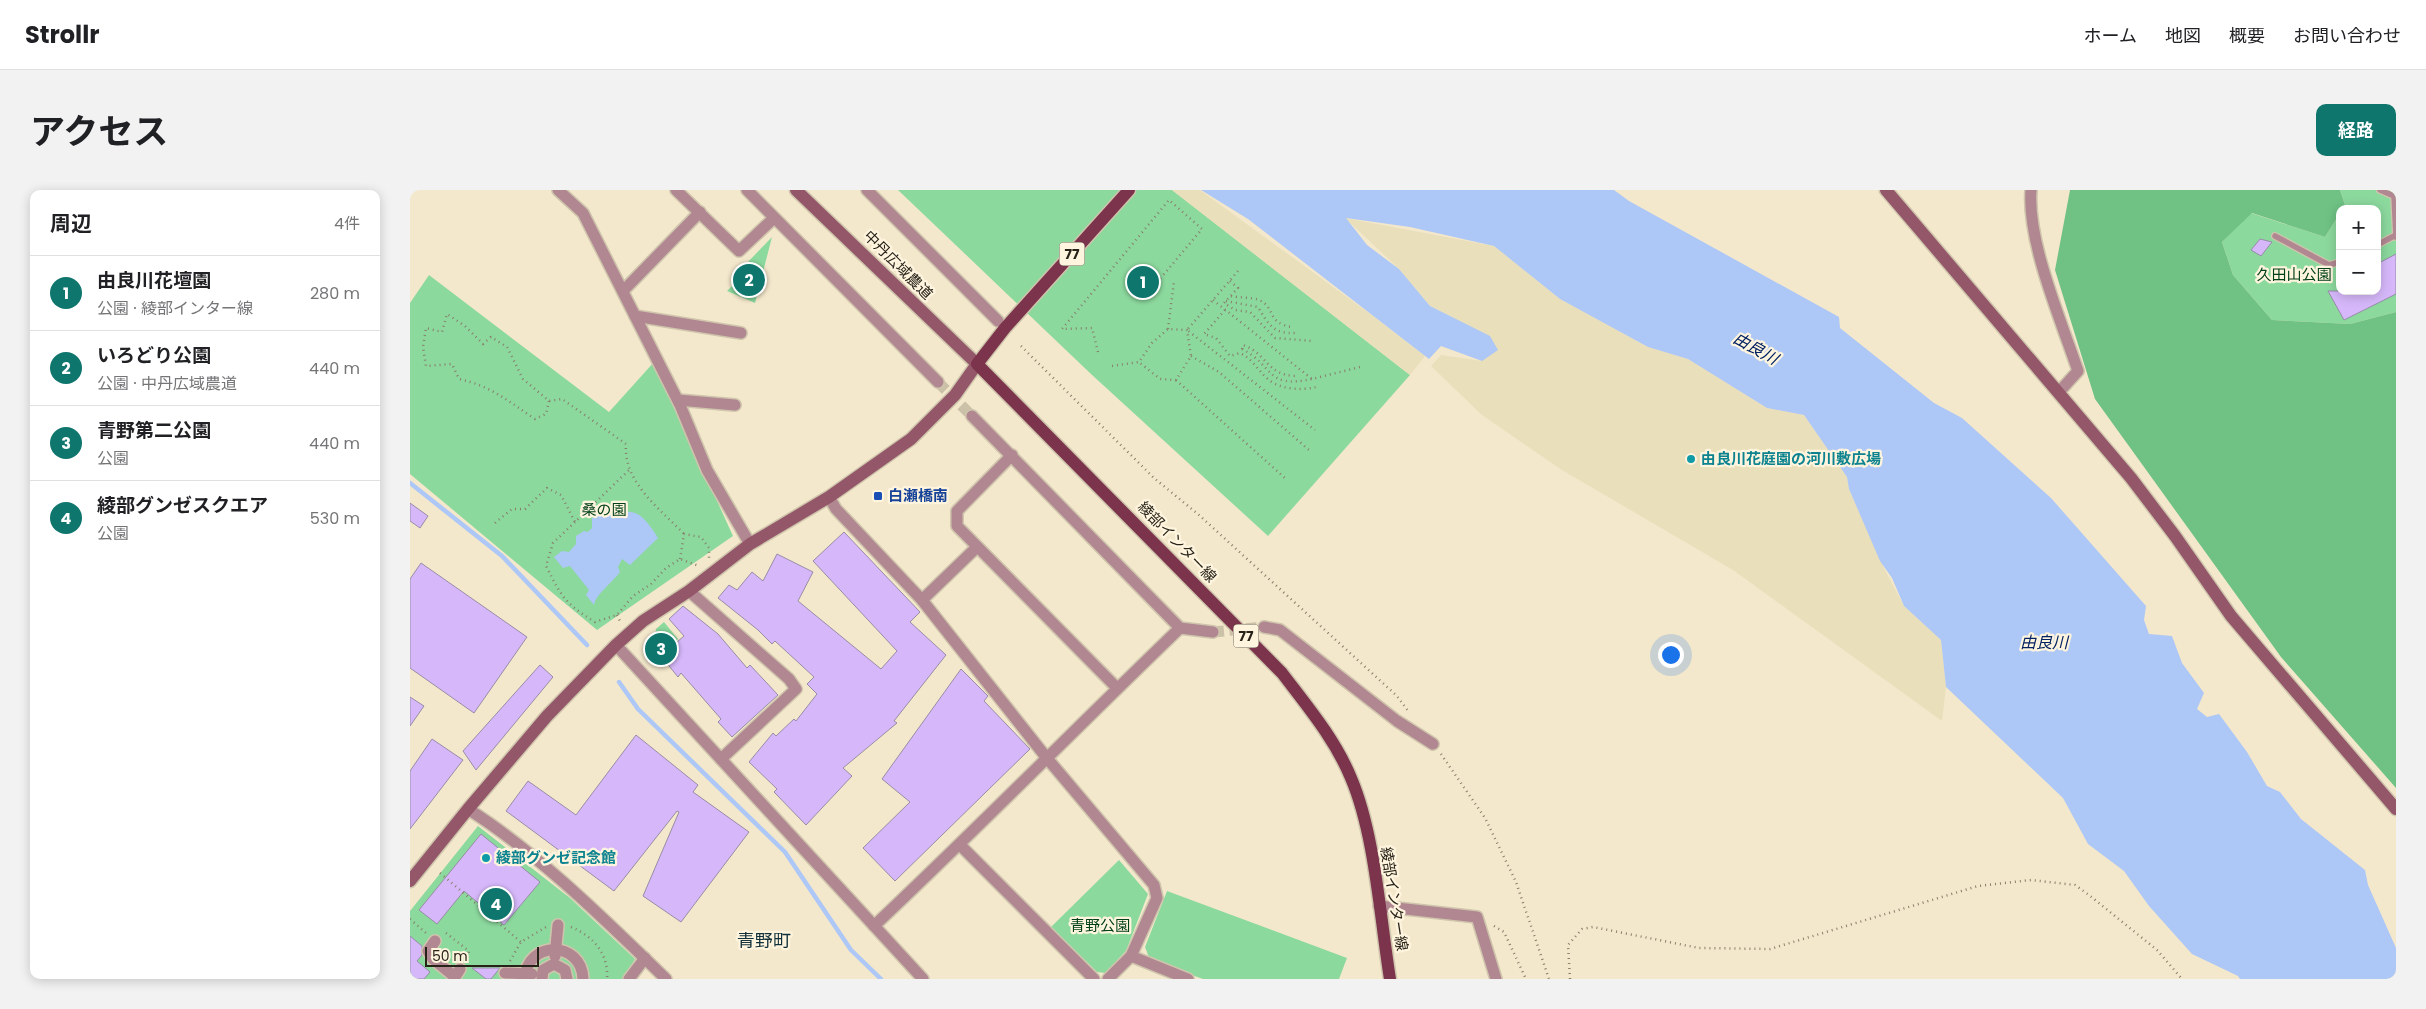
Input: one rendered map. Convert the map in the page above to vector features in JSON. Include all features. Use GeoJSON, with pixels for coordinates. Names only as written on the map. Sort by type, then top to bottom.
{"type":"FeatureCollection","features":[{"type":"Feature","properties":{"kind":"main road","name":"77"},"geometry":{"type":"LineString","coordinates":[[977,364],[1014,318],[1129,190]]}},
{"type":"Feature","properties":{"kind":"main road","name":"綾部インター線"},"geometry":{"type":"LineString","coordinates":[[977,364],[1282,673],[1319,721],[1351,778],[1368,834],[1390,979]]}},
{"type":"Feature","properties":{"kind":"street"},"geometry":{"type":"LineString","coordinates":[[558,190],[583,214],[678,400],[707,470],[750,544]]}},
{"type":"Feature","properties":{"kind":"street"},"geometry":{"type":"LineString","coordinates":[[570,190],[571,202]]}},
{"type":"Feature","properties":{"kind":"street"},"geometry":{"type":"LineString","coordinates":[[676,190],[739,251],[774,218]]}},
{"type":"Feature","properties":{"kind":"street"},"geometry":{"type":"LineString","coordinates":[[747,190],[938,382]]}},
{"type":"Feature","properties":{"kind":"street","name":"中丹広域農道"},"geometry":{"type":"LineString","coordinates":[[796,190],[977,364]]}},
{"type":"Feature","properties":{"kind":"street"},"geometry":{"type":"LineString","coordinates":[[867,190],[998,322]]}},
{"type":"Feature","properties":{"kind":"street"},"geometry":{"type":"LineString","coordinates":[[1886,190],[2131,478],[2175,536],[2231,616],[2396,809]]}},
{"type":"Feature","properties":{"kind":"street"},"geometry":{"type":"LineString","coordinates":[[2031,190],[2030,203],[2036,246],[2078,371],[2059,392]]}},
{"type":"Feature","properties":{"kind":"street"},"geometry":{"type":"LineString","coordinates":[[623,291],[700,212]]}},
{"type":"Feature","properties":{"kind":"street"},"geometry":{"type":"LineString","coordinates":[[635,316],[742,333]]}},
{"type":"Feature","properties":{"kind":"street"},"geometry":{"type":"LineString","coordinates":[[410,881],[468,808],[547,716],[616,645],[643,621],[689,591],[750,544],[829,497],[911,439],[955,394],[977,364]]}},
{"type":"Feature","properties":{"kind":"street"},"geometry":{"type":"LineString","coordinates":[[678,400],[735,405]]}},
{"type":"Feature","properties":{"kind":"street"},"geometry":{"type":"LineString","coordinates":[[972,416],[1180,628],[1213,632]]}},
{"type":"Feature","properties":{"kind":"street"},"geometry":{"type":"LineString","coordinates":[[1012,455],[958,511],[957,526],[1118,688]]}},
{"type":"Feature","properties":{"kind":"street"},"geometry":{"type":"LineString","coordinates":[[829,497],[836,509],[922,600],[1046,757],[1154,885],[1157,898],[1131,956],[1108,979]]}},
{"type":"Feature","properties":{"kind":"street"},"geometry":{"type":"LineString","coordinates":[[922,600],[977,547]]}},
{"type":"Feature","properties":{"kind":"street"},"geometry":{"type":"LineString","coordinates":[[689,591],[789,679],[796,689],[721,759]]}},
{"type":"Feature","properties":{"kind":"street"},"geometry":{"type":"LineString","coordinates":[[1264,627],[1280,630],[1397,721],[1433,744]]}},
{"type":"Feature","properties":{"kind":"street"},"geometry":{"type":"LineString","coordinates":[[874,926],[960,845],[1046,757],[1180,628]]}},
{"type":"Feature","properties":{"kind":"street"},"geometry":{"type":"LineString","coordinates":[[616,645],[923,979]]}},
{"type":"Feature","properties":{"kind":"street"},"geometry":{"type":"LineString","coordinates":[[468,808],[486,820],[557,878],[666,979]]}},
{"type":"Feature","properties":{"kind":"street"},"geometry":{"type":"LineString","coordinates":[[960,845],[1094,979]]}},
{"type":"Feature","properties":{"kind":"street"},"geometry":{"type":"LineString","coordinates":[[1379,906],[1477,917],[1496,979]]}},
{"type":"Feature","properties":{"kind":"street"},"geometry":{"type":"LineString","coordinates":[[554,964],[558,925]]}},
{"type":"Feature","properties":{"kind":"street"},"geometry":{"type":"LineString","coordinates":[[435,941],[428,951],[432,959],[454,977],[460,969]]}},
{"type":"Feature","properties":{"kind":"street"},"geometry":{"type":"LineString","coordinates":[[505,973],[525,976],[542,976],[546,967],[554,964],[565,970],[567,979],[581,979],[580,964],[574,956],[556,948],[538,953],[531,959],[525,976]]}},
{"type":"Feature","properties":{"kind":"street"},"geometry":{"type":"LineString","coordinates":[[1131,956],[1188,979]]}},
{"type":"Feature","properties":{"kind":"street"},"geometry":{"type":"LineString","coordinates":[[630,979],[645,958]]}},
{"type":"Feature","properties":{"kind":"lane"},"geometry":{"type":"LineString","coordinates":[[2380,190],[2394,196],[2395,236],[2381,243]]}},
{"type":"Feature","properties":{"kind":"lane"},"geometry":{"type":"LineString","coordinates":[[2275,236],[2329,264],[2336,263]]}},
{"type":"Feature","properties":{"kind":"path"},"geometry":{"type":"LineString","coordinates":[[1098,352],[1092,328],[1062,329],[1169,200],[1202,229],[1154,286]]}},
{"type":"Feature","properties":{"kind":"path"},"geometry":{"type":"LineString","coordinates":[[1176,380],[1191,356],[1187,330],[1238,270]]}},
{"type":"Feature","properties":{"kind":"path"},"geometry":{"type":"LineString","coordinates":[[1112,366],[1139,362],[1152,343],[1168,329],[1174,281]]}},
{"type":"Feature","properties":{"kind":"path"},"geometry":{"type":"LineString","coordinates":[[1226,301],[1238,288],[1230,281]]}},
{"type":"Feature","properties":{"kind":"path"},"geometry":{"type":"LineString","coordinates":[[1231,296],[1259,300],[1270,310],[1274,320],[1280,325],[1292,327]]}},
{"type":"Feature","properties":{"kind":"path"},"geometry":{"type":"LineString","coordinates":[[1213,300],[1312,378]]}},
{"type":"Feature","properties":{"kind":"path"},"geometry":{"type":"LineString","coordinates":[[1226,301],[1258,307],[1274,329],[1284,334],[1296,333]]}},
{"type":"Feature","properties":{"kind":"path"},"geometry":{"type":"LineString","coordinates":[[1226,301],[1224,303],[1235,310],[1250,312],[1275,338],[1313,341]]}},
{"type":"Feature","properties":{"kind":"path"},"geometry":{"type":"LineString","coordinates":[[1225,310],[1204,334],[1216,338],[1230,356],[1241,351],[1244,345],[1257,350],[1274,370],[1284,375],[1296,376]]}},
{"type":"Feature","properties":{"kind":"path"},"geometry":{"type":"LineString","coordinates":[[549,401],[546,414],[535,419],[497,392],[479,384],[459,379],[452,364],[426,366],[423,346],[426,328],[442,332],[447,314],[465,326],[483,344],[491,337],[507,348],[523,379],[549,401],[562,399],[626,444],[625,455],[629,470],[660,510],[684,534],[702,537],[709,548],[709,560],[699,566],[680,558]]}},
{"type":"Feature","properties":{"kind":"path"},"geometry":{"type":"LineString","coordinates":[[1168,329],[1187,330],[1316,430]]}},
{"type":"Feature","properties":{"kind":"path"},"geometry":{"type":"LineString","coordinates":[[1020,346],[1154,478],[1199,515],[1396,696],[1412,716]]}},
{"type":"Feature","properties":{"kind":"path"},"geometry":{"type":"LineString","coordinates":[[1241,351],[1252,355],[1272,376],[1295,382],[1360,367]]}},
{"type":"Feature","properties":{"kind":"path"},"geometry":{"type":"LineString","coordinates":[[1241,351],[1252,359],[1270,381],[1290,388],[1308,390],[1316,387]]}},
{"type":"Feature","properties":{"kind":"path"},"geometry":{"type":"LineString","coordinates":[[1191,356],[1219,372],[1309,450]]}},
{"type":"Feature","properties":{"kind":"path"},"geometry":{"type":"LineString","coordinates":[[1139,362],[1160,379],[1176,380],[1286,479]]}},
{"type":"Feature","properties":{"kind":"path"},"geometry":{"type":"LineString","coordinates":[[629,470],[553,543],[546,566],[570,606],[595,622],[617,615],[633,596],[651,584],[666,568],[680,558],[684,534]]}},
{"type":"Feature","properties":{"kind":"path"},"geometry":{"type":"LineString","coordinates":[[495,523],[512,509],[525,509],[546,488],[561,495],[575,522]]}},
{"type":"Feature","properties":{"kind":"path"},"geometry":{"type":"LineString","coordinates":[[617,615],[620,621]]}},
{"type":"Feature","properties":{"kind":"path"},"geometry":{"type":"LineString","coordinates":[[1433,744],[1485,818],[1516,882],[1549,979]]}},
{"type":"Feature","properties":{"kind":"path"},"geometry":{"type":"LineString","coordinates":[[440,873],[520,942]]}},
{"type":"Feature","properties":{"kind":"path"},"geometry":{"type":"LineString","coordinates":[[1570,979],[1568,945],[1582,929],[1592,928],[1699,948],[1770,949],[1978,886],[2031,880],[2075,885],[2090,894],[2157,950],[2182,979]]}},
{"type":"Feature","properties":{"kind":"path"},"geometry":{"type":"LineString","coordinates":[[1477,917],[1504,932],[1526,979]]}},
{"type":"Feature","properties":{"kind":"path"},"geometry":{"type":"LineString","coordinates":[[607,973],[607,979]]}},
{"type":"Feature","properties":{"kind":"green space"},"geometry":{"type":"Polygon","coordinates":[[[898,190],[1172,190],[1410,375],[1268,536],[1091,374],[898,190]]]}},
{"type":"Feature","properties":{"kind":"green space"},"geometry":{"type":"Polygon","coordinates":[[[2070,190],[2340,190],[2345,205],[2336,205],[2336,219],[2325,237],[2252,213],[2222,242],[2233,275],[2272,320],[2350,324],[2396,312],[2396,788],[2281,657],[2095,399],[2055,270],[2070,190]]]}},
{"type":"Feature","properties":{"kind":"green space","name":"久田山公園"},"geometry":{"type":"Polygon","coordinates":[[[2340,190],[2396,190],[2396,312],[2350,324],[2272,320],[2233,275],[2222,242],[2251,213],[2325,237],[2336,219],[2336,295],[2381,295],[2381,205],[2345,205],[2340,190]]]}},
{"type":"Feature","properties":{"kind":"green space"},"geometry":{"type":"Polygon","coordinates":[[[772,237],[755,303],[727,291],[748,270],[747,263],[772,237]]]}},
{"type":"Feature","properties":{"kind":"green space","name":"桑の園"},"geometry":{"type":"Polygon","coordinates":[[[429,275],[609,412],[654,362],[733,536],[597,630],[410,474],[410,303],[429,275]]]}},
{"type":"Feature","properties":{"kind":"green space"},"geometry":{"type":"Polygon","coordinates":[[[664,622],[678,639],[655,663],[652,659],[656,629],[664,622]]]}},
{"type":"Feature","properties":{"kind":"green space"},"geometry":{"type":"Polygon","coordinates":[[[478,826],[570,898],[635,959],[624,979],[410,979],[410,911],[478,826]]]}},
{"type":"Feature","properties":{"kind":"green space","name":"青野公園"},"geometry":{"type":"Polygon","coordinates":[[[1119,860],[1148,894],[1126,951],[1105,973],[1097,972],[1051,927],[1119,860]]]}},
{"type":"Feature","properties":{"kind":"green space"},"geometry":{"type":"Polygon","coordinates":[[[1167,891],[1347,958],[1339,979],[1203,979],[1150,960],[1145,947],[1167,891]]]}},
{"type":"Feature","properties":{"kind":"sand"},"geometry":{"type":"Polygon","coordinates":[[[1172,190],[1200,190],[1425,356],[1410,375],[1172,190]]]}},
{"type":"Feature","properties":{"kind":"sand","name":"由良川花庭園の河川敷広場"},"geometry":{"type":"Polygon","coordinates":[[[1345,218],[1494,246],[1560,299],[1648,347],[1688,359],[1767,408],[1804,415],[1847,477],[1849,489],[1885,570],[1904,606],[1941,640],[1946,687],[1942,721],[1733,570],[1562,470],[1482,415],[1431,366],[1441,355],[1482,361],[1454,318],[1430,306],[1399,269],[1345,218]]]}},
{"type":"Feature","properties":{"kind":"water","name":"由良川"},"geometry":{"type":"Polygon","coordinates":[[[1201,190],[1614,190],[1629,201],[1839,317],[1840,328],[1934,403],[1962,418],[2051,498],[2146,606],[2144,620],[2149,634],[2172,636],[2182,663],[2204,693],[2197,709],[2207,717],[2219,714],[2247,752],[2267,786],[2280,792],[2301,819],[2365,870],[2368,885],[2396,948],[2396,979],[2240,979],[2238,976],[2192,954],[2149,906],[2124,871],[2088,844],[2063,798],[1946,687],[1941,640],[1904,606],[1892,578],[1880,561],[1849,489],[1847,477],[1804,415],[1767,408],[1688,359],[1648,347],[1560,299],[1494,246],[1410,227],[1346,218],[1367,245],[1399,269],[1430,306],[1490,336],[1498,350],[1482,361],[1441,346],[1429,359],[1248,219],[1201,190]]]}},
{"type":"Feature","properties":{"kind":"water"},"geometry":{"type":"Polygon","coordinates":[[[611,510],[618,515],[625,512],[637,514],[651,527],[658,538],[630,565],[622,559],[618,567],[620,572],[601,592],[594,605],[586,595],[589,590],[570,566],[563,568],[554,557],[562,551],[569,552],[576,544],[576,536],[584,531],[588,532],[592,528],[592,518],[611,510]]]}},
{"type":"Feature","properties":{"kind":"building"},"geometry":{"type":"Polygon","coordinates":[[[2260,239],[2272,242],[2261,256],[2251,250],[2260,239]]]}},
{"type":"Feature","properties":{"kind":"building"},"geometry":{"type":"Polygon","coordinates":[[[2396,254],[2396,294],[2344,320],[2328,291],[2336,291],[2336,295],[2381,295],[2381,262],[2396,254]]]}},
{"type":"Feature","properties":{"kind":"building"},"geometry":{"type":"Polygon","coordinates":[[[410,503],[428,516],[420,528],[410,521],[410,503]]]}},
{"type":"Feature","properties":{"kind":"building"},"geometry":{"type":"Polygon","coordinates":[[[844,532],[920,612],[910,622],[946,655],[894,721],[897,723],[843,768],[852,776],[806,825],[774,792],[777,789],[749,762],[773,733],[776,736],[794,719],[796,721],[817,694],[807,684],[814,677],[775,641],[772,644],[758,630],[718,598],[729,585],[737,590],[752,572],[763,581],[777,554],[813,572],[798,601],[881,669],[897,651],[813,561],[844,532]]]}},
{"type":"Feature","properties":{"kind":"building"},"geometry":{"type":"Polygon","coordinates":[[[421,563],[527,637],[474,713],[410,668],[410,579],[421,563]]]}},
{"type":"Feature","properties":{"kind":"building"},"geometry":{"type":"Polygon","coordinates":[[[683,606],[718,634],[747,668],[750,665],[778,695],[732,737],[718,722],[721,719],[681,673],[678,677],[661,656],[684,636],[669,619],[683,606]]]}},
{"type":"Feature","properties":{"kind":"building"},"geometry":{"type":"Polygon","coordinates":[[[540,665],[553,677],[476,770],[463,751],[540,665]]]}},
{"type":"Feature","properties":{"kind":"building"},"geometry":{"type":"Polygon","coordinates":[[[961,669],[988,696],[984,701],[1030,749],[895,881],[863,848],[910,802],[882,779],[961,669]]]}},
{"type":"Feature","properties":{"kind":"building"},"geometry":{"type":"Polygon","coordinates":[[[410,697],[424,706],[410,726],[410,697]]]}},
{"type":"Feature","properties":{"kind":"building"},"geometry":{"type":"Polygon","coordinates":[[[636,735],[698,785],[693,792],[749,832],[681,922],[643,896],[679,812],[677,811],[614,891],[506,811],[528,781],[576,815],[636,735]]]}},
{"type":"Feature","properties":{"kind":"building"},"geometry":{"type":"Polygon","coordinates":[[[432,739],[463,760],[410,829],[410,771],[432,739]]]}},
{"type":"Feature","properties":{"kind":"building","name":"綾部グンゼ記念館"},"geometry":{"type":"Polygon","coordinates":[[[481,834],[540,882],[504,925],[464,891],[437,924],[419,910],[481,834]]]}},
{"type":"Feature","properties":{"kind":"building"},"geometry":{"type":"Polygon","coordinates":[[[410,936],[422,946],[422,955],[417,961],[430,972],[424,979],[410,979],[410,936]]]}},
{"type":"Feature","properties":{"kind":"building"},"geometry":{"type":"Polygon","coordinates":[[[472,968],[500,968],[491,979],[486,979],[472,968]]]}},
{"type":"Feature","properties":{"kind":"waterway"},"geometry":{"type":"LineString","coordinates":[[410,483],[502,556],[587,645]]}},
{"type":"Feature","properties":{"kind":"waterway"},"geometry":{"type":"LineString","coordinates":[[619,682],[638,709],[785,852],[851,950],[881,979]]}},
{"type":"Feature","properties":{"kind":"tunnel"},"geometry":{"type":"LineString","coordinates":[[938,382],[972,416]]}},
{"type":"Feature","properties":{"kind":"tunnel"},"geometry":{"type":"LineString","coordinates":[[1213,632],[1264,627]]}},
{"type":"Feature","properties":{"kind":"place","name":"いろどり公園"},"geometry":{"type":"Point","coordinates":[749,280]}},
{"type":"Feature","properties":{"kind":"place","name":"由良川花壇園"},"geometry":{"type":"Point","coordinates":[1143,282]}},
{"type":"Feature","properties":{"kind":"place","name":"由良川花庭園の河川敷広場"},"geometry":{"type":"Point","coordinates":[1691,459]}},
{"type":"Feature","properties":{"kind":"place","name":"白瀬橋南"},"geometry":{"type":"Point","coordinates":[878,496]}},
{"type":"Feature","properties":{"kind":"place","name":"青野第二公園"},"geometry":{"type":"Point","coordinates":[661,649]}},
{"type":"Feature","properties":{"kind":"place","name":"綾部グンゼ記念館"},"geometry":{"type":"Point","coordinates":[486,858]}},
{"type":"Feature","properties":{"kind":"place","name":"綾部グンゼスクエア"},"geometry":{"type":"Point","coordinates":[496,904]}},
{"type":"Feature","properties":{"kind":"district","name":"青野町"},"geometry":{"type":"Point","coordinates":[764,941]}}]}
